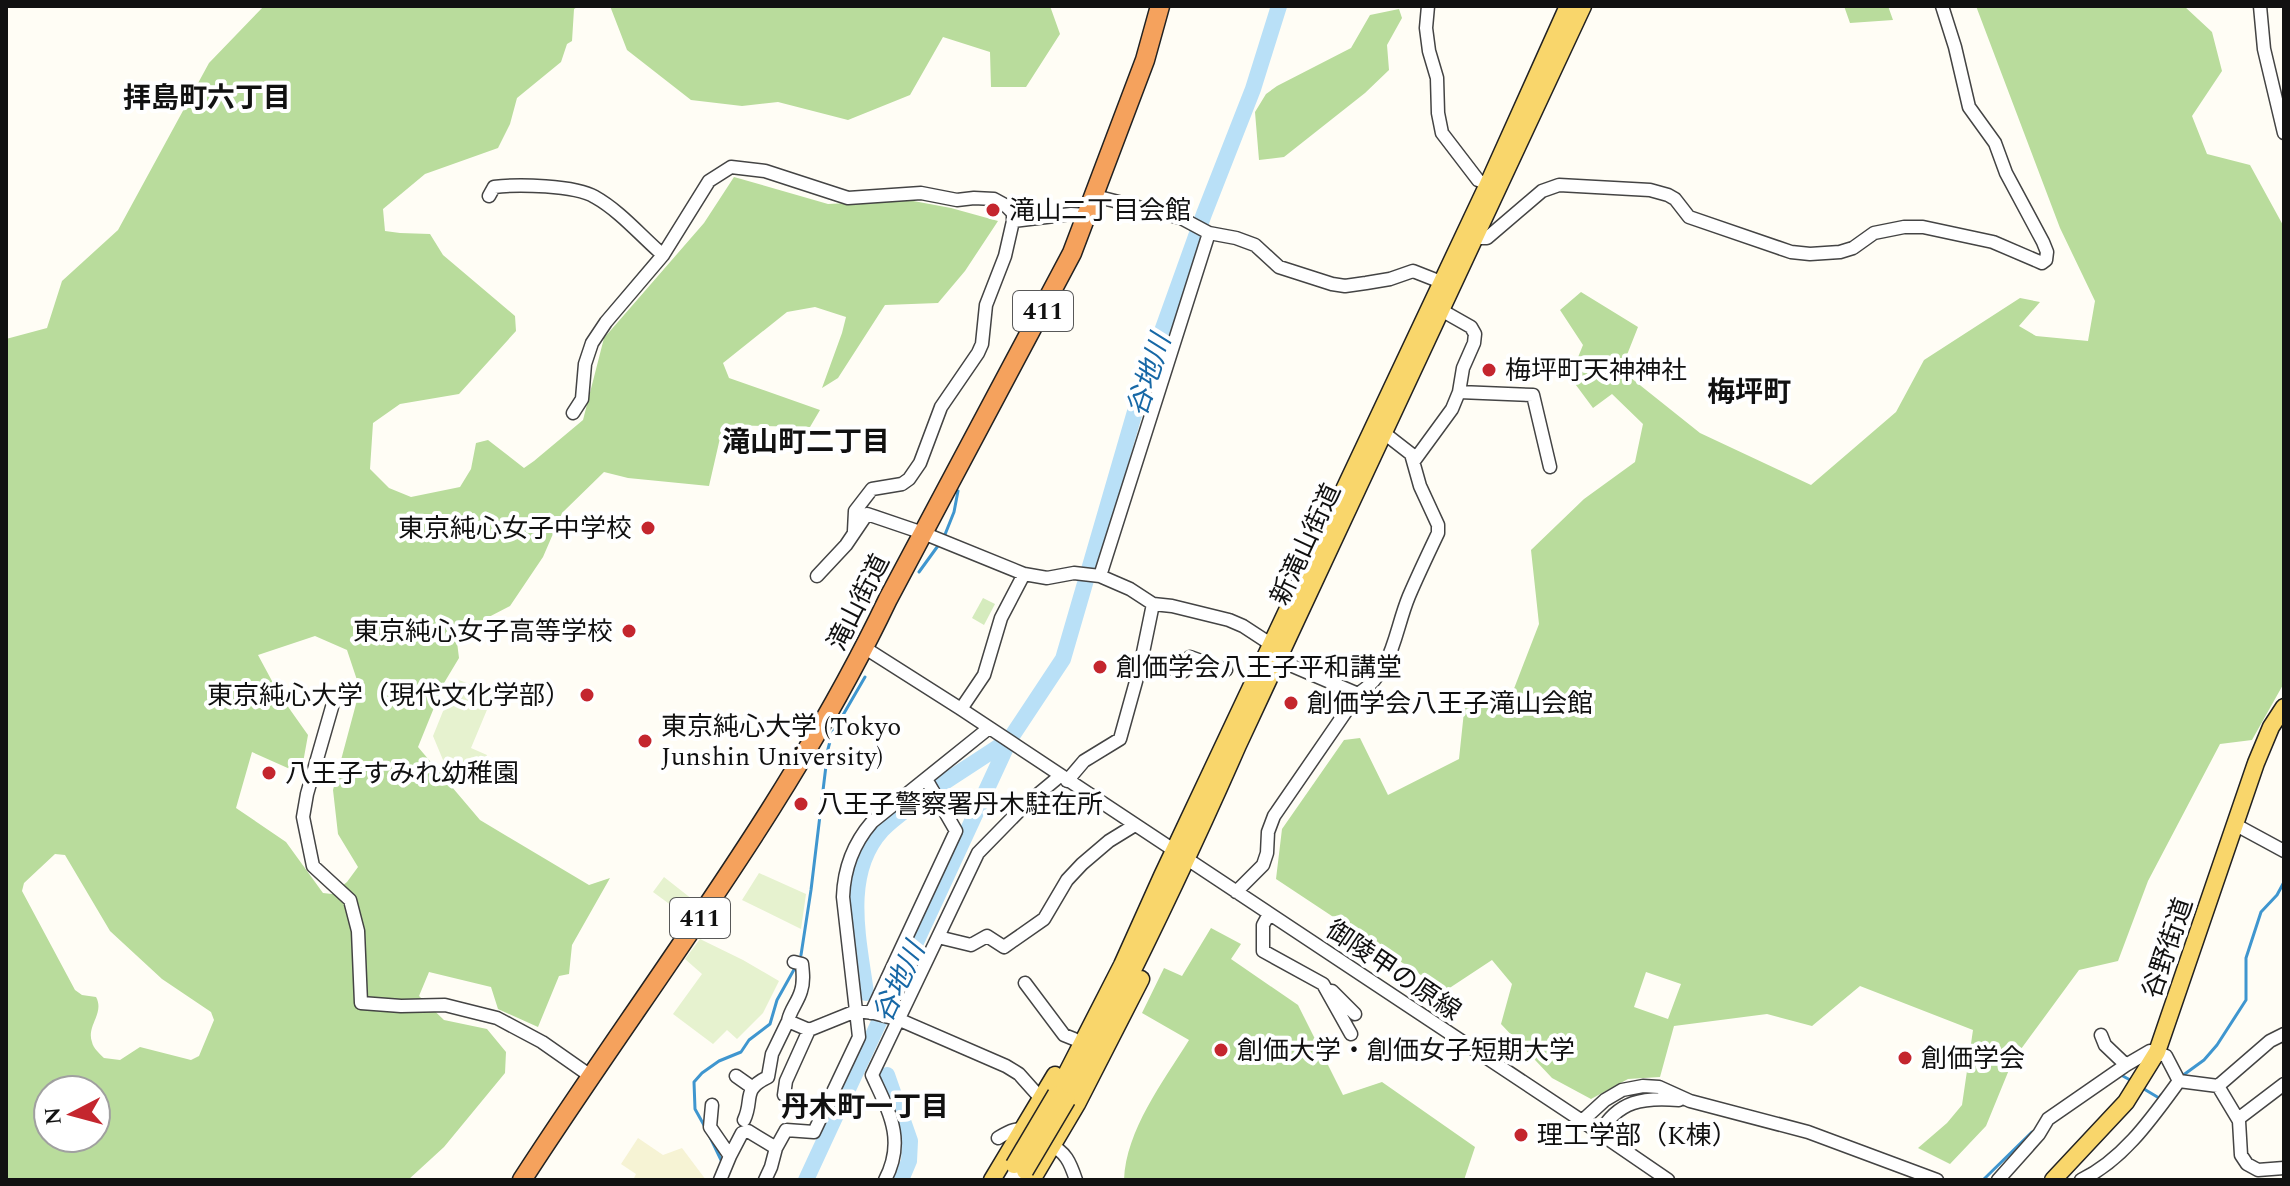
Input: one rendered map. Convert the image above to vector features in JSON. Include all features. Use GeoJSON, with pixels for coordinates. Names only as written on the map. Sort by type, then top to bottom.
{"type":"FeatureCollection","features":[{"type":"Feature","properties":{"kind":"highway","name":"滝山街道"},"geometry":{"type":"LineString","coordinates":[[522,1180],[784,791],[865,648],[888,599],[1059,281],[1088,215],[1145,60],[1160,6]]}},
{"type":"Feature","properties":{"kind":"main road","name":"新滝山街道"},"geometry":{"type":"LineString","coordinates":[[1276,649],[1384,433],[1441,282],[1568,6]]}},
{"type":"Feature","properties":{"kind":"main road","name":"新滝山街道"},"geometry":{"type":"LineString","coordinates":[[1058,1103],[1122,965],[1152,917],[1413,356],[1441,310],[1476,238],[1583,6]]}},
{"type":"Feature","properties":{"kind":"main road","name":"谷野街道"},"geometry":{"type":"LineString","coordinates":[[2057,1179],[2126,1102],[2157,1052],[2256,763],[2271,727],[2284,707]]}},
{"type":"Feature","properties":{"kind":"main road"},"geometry":{"type":"LineString","coordinates":[[1019,1175],[1053,1145],[1058,1103],[1074,1039],[1126,933],[1152,917]]}},
{"type":"Feature","properties":{"kind":"main road"},"geometry":{"type":"LineString","coordinates":[[1019,1175],[1058,1103],[1147,966],[1152,917]]}},
{"type":"Feature","properties":{"kind":"main road"},"geometry":{"type":"LineString","coordinates":[[992,1180],[1024,1129],[1058,1103]]}},
{"type":"Feature","properties":{"kind":"street"},"geometry":{"type":"LineString","coordinates":[[1428,6],[1426,28],[1437,78],[1442,133],[1478,180],[1488,184]]}},
{"type":"Feature","properties":{"kind":"street"},"geometry":{"type":"LineString","coordinates":[[1476,238],[1487,238],[1542,191],[1559,185],[1650,190],[1668,195],[1689,217],[1791,252],[1840,252],[1853,248],[1874,233],[1923,227],[1993,242],[2042,263],[2046,260],[2047,252],[2043,242],[2006,173],[1995,143],[1969,107],[1942,6]]}},
{"type":"Feature","properties":{"kind":"street"},"geometry":{"type":"LineString","coordinates":[[2260,6],[2264,49],[2282,110],[2284,133]]}},
{"type":"Feature","properties":{"kind":"street"},"geometry":{"type":"LineString","coordinates":[[573,413],[582,399],[585,364],[592,343],[663,255],[709,181],[731,167],[765,171],[848,198],[921,193],[957,200],[994,199],[1013,213],[1013,221],[1005,256],[986,305],[982,344],[941,407],[920,463],[902,484],[872,489],[855,511],[854,534]]}},
{"type":"Feature","properties":{"kind":"street"},"geometry":{"type":"LineString","coordinates":[[489,196],[494,187],[513,184],[553,187],[593,195],[663,255]]}},
{"type":"Feature","properties":{"kind":"street"},"geometry":{"type":"LineString","coordinates":[[1095,196],[1185,219],[1207,232],[1255,245],[1279,267],[1332,284],[1366,283],[1413,271],[1441,282]]}},
{"type":"Feature","properties":{"kind":"street"},"geometry":{"type":"LineString","coordinates":[[1013,221],[1088,215]]}},
{"type":"Feature","properties":{"kind":"street"},"geometry":{"type":"LineString","coordinates":[[1099,576],[1207,232]]}},
{"type":"Feature","properties":{"kind":"street"},"geometry":{"type":"LineString","coordinates":[[1414,461],[1452,409],[1463,368],[1474,343],[1475,334],[1471,327],[1441,310]]}},
{"type":"Feature","properties":{"kind":"street"},"geometry":{"type":"LineString","coordinates":[[1459,392],[1533,395],[1550,467]]}},
{"type":"Feature","properties":{"kind":"street"},"geometry":{"type":"LineString","coordinates":[[1236,892],[1263,865],[1274,816],[1358,694],[1370,686],[1386,664],[1408,598],[1438,533],[1438,525],[1420,486],[1411,454],[1384,433]]}},
{"type":"Feature","properties":{"kind":"street"},"geometry":{"type":"LineString","coordinates":[[817,576],[846,545],[867,514],[1024,574],[1047,578],[1074,573],[1099,576],[1130,589],[1153,604],[1229,620],[1276,649],[1288,664],[1358,694]]}},
{"type":"Feature","properties":{"kind":"street"},"geometry":{"type":"LineString","coordinates":[[961,709],[984,675],[1001,618],[1024,574]]}},
{"type":"Feature","properties":{"kind":"street"},"geometry":{"type":"LineString","coordinates":[[885,1180],[895,1153],[896,1137],[872,1075],[897,1019],[978,853],[1025,805],[1084,761],[1120,739],[1153,604]]}},
{"type":"Feature","properties":{"kind":"street","name":"御陵甲の原線"},"geometry":{"type":"LineString","coordinates":[[865,648],[1668,1180]]}},
{"type":"Feature","properties":{"kind":"street"},"geometry":{"type":"LineString","coordinates":[[1141,662],[1184,671],[1190,657],[1226,670]]}},
{"type":"Feature","properties":{"kind":"street"},"geometry":{"type":"LineString","coordinates":[[332,707],[303,817],[313,866],[350,900],[358,931],[361,1003],[445,1005],[497,1018],[542,1042],[592,1077]]}},
{"type":"Feature","properties":{"kind":"street"},"geometry":{"type":"LineString","coordinates":[[765,1180],[786,1130],[812,1136],[859,1037],[845,925],[844,878],[861,835],[872,822],[991,730]]}},
{"type":"Feature","properties":{"kind":"street"},"geometry":{"type":"LineString","coordinates":[[872,1013],[956,831],[926,779]]}},
{"type":"Feature","properties":{"kind":"street"},"geometry":{"type":"LineString","coordinates":[[938,937],[971,945],[987,936],[1004,947],[1044,919],[1067,880],[1082,864],[1109,841],[1135,825]]}},
{"type":"Feature","properties":{"kind":"street"},"geometry":{"type":"LineString","coordinates":[[2236,825],[2284,851]]}},
{"type":"Feature","properties":{"kind":"street"},"geometry":{"type":"LineString","coordinates":[[1269,914],[1263,925],[1263,951],[1323,984],[1355,1014]]}},
{"type":"Feature","properties":{"kind":"street"},"geometry":{"type":"LineString","coordinates":[[744,1120],[749,1108],[747,1100],[755,1083],[768,1077],[772,1054],[801,993],[802,964],[794,962]]}},
{"type":"Feature","properties":{"kind":"street"},"geometry":{"type":"LineString","coordinates":[[1025,983],[1040,1011],[1064,1035],[1074,1039]]}},
{"type":"Feature","properties":{"kind":"street"},"geometry":{"type":"LineString","coordinates":[[1323,984],[1351,1034]]}},
{"type":"Feature","properties":{"kind":"street"},"geometry":{"type":"LineString","coordinates":[[784,1095],[786,1081],[809,1030],[856,1011],[897,1019],[1006,1066],[1058,1103]]}},
{"type":"Feature","properties":{"kind":"street"},"geometry":{"type":"LineString","coordinates":[[788,1021],[809,1030]]}},
{"type":"Feature","properties":{"kind":"street"},"geometry":{"type":"LineString","coordinates":[[2179,1081],[2218,1086],[2270,1041],[2284,1034]]}},
{"type":"Feature","properties":{"kind":"street"},"geometry":{"type":"LineString","coordinates":[[2101,1035],[2105,1045],[2126,1065]]}},
{"type":"Feature","properties":{"kind":"street"},"geometry":{"type":"LineString","coordinates":[[1998,1180],[2042,1128],[2126,1065],[2150,1051],[2166,1056],[2179,1081]]}},
{"type":"Feature","properties":{"kind":"street"},"geometry":{"type":"LineString","coordinates":[[736,1076],[753,1088]]}},
{"type":"Feature","properties":{"kind":"street"},"geometry":{"type":"LineString","coordinates":[[2081,1180],[2099,1172],[2124,1148],[2152,1118],[2179,1081]]}},
{"type":"Feature","properties":{"kind":"street"},"geometry":{"type":"LineString","coordinates":[[2238,1119],[2284,1084]]}},
{"type":"Feature","properties":{"kind":"street"},"geometry":{"type":"LineString","coordinates":[[1582,1121],[1605,1100],[1622,1090],[1643,1086],[1659,1087],[1690,1101]]}},
{"type":"Feature","properties":{"kind":"street"},"geometry":{"type":"LineString","coordinates":[[2218,1086],[2238,1119],[2241,1155],[2247,1164],[2258,1170],[2284,1168]]}},
{"type":"Feature","properties":{"kind":"street"},"geometry":{"type":"LineString","coordinates":[[1599,1134],[1613,1113],[1625,1106],[1655,1098],[1690,1101],[1797,1128],[1917,1176],[1937,1180]]}},
{"type":"Feature","properties":{"kind":"street"},"geometry":{"type":"LineString","coordinates":[[712,1105],[710,1127],[730,1156]]}},
{"type":"Feature","properties":{"kind":"street"},"geometry":{"type":"LineString","coordinates":[[998,1138],[1011,1130],[1024,1129],[1061,1150],[1068,1158],[1076,1180]]}},
{"type":"Feature","properties":{"kind":"street"},"geometry":{"type":"LineString","coordinates":[[720,1180],[742,1133],[748,1131],[776,1148]]}},
{"type":"Feature","properties":{"kind":"shaded area"},"geometry":{"type":"Polygon","coordinates":[[[638,1138],[663,1155],[682,1148],[706,1180],[633,1180],[636,1174],[621,1164],[638,1138]]]}},
{"type":"Feature","properties":{"kind":"green space"},"geometry":{"type":"Polygon","coordinates":[[[264,6],[579,6],[574,9],[572,41],[567,44],[561,62],[517,98],[510,124],[498,148],[425,174],[383,209],[385,231],[430,234],[443,255],[515,316],[516,331],[459,394],[400,404],[373,423],[370,469],[389,488],[411,497],[460,487],[471,469],[476,443],[488,440],[524,468],[583,420],[604,338],[704,223],[734,177],[828,204],[908,200],[998,221],[965,271],[938,303],[885,305],[838,378],[822,388],[846,317],[815,307],[787,312],[723,363],[729,378],[820,410],[810,427],[723,425],[709,486],[628,478],[604,472],[562,513],[543,557],[510,606],[456,634],[459,658],[444,683],[418,747],[480,820],[589,885],[610,878],[572,945],[569,974],[559,976],[538,1027],[498,1009],[491,987],[429,972],[419,996],[444,1020],[487,1029],[506,1052],[505,1073],[444,1147],[408,1180],[6,1180],[6,339],[47,328],[62,281],[118,230],[209,63],[264,6]],[[315,636],[258,655],[279,694],[308,735],[301,774],[252,752],[236,808],[286,842],[323,893],[332,894],[347,882],[358,867],[338,834],[333,790],[360,689],[347,650],[315,636]],[[55,854],[24,883],[22,891],[75,990],[82,995],[96,997],[98,1009],[91,1030],[94,1046],[104,1058],[120,1060],[140,1047],[191,1060],[199,1056],[214,1020],[211,1012],[162,979],[110,931],[65,855],[55,854]]]}},
{"type":"Feature","properties":{"kind":"green space"},"geometry":{"type":"Polygon","coordinates":[[[610,6],[1050,6],[1060,34],[1026,87],[991,87],[990,52],[943,37],[910,95],[848,120],[778,102],[742,106],[691,100],[627,50],[610,6]]]}},
{"type":"Feature","properties":{"kind":"green space"},"geometry":{"type":"Polygon","coordinates":[[[1844,6],[1888,6],[1893,20],[1850,23],[1844,6]]]}},
{"type":"Feature","properties":{"kind":"green space"},"geometry":{"type":"Polygon","coordinates":[[[1976,6],[2184,6],[2212,32],[2222,71],[2192,116],[2207,154],[2250,165],[2284,227],[2284,683],[2252,740],[2220,744],[2148,881],[2118,961],[2079,970],[2013,1060],[1986,1126],[1950,1164],[1918,1148],[1962,1105],[1973,1030],[1860,986],[1812,1026],[1767,1014],[1674,1026],[1660,1077],[1628,1079],[1591,1099],[1552,1078],[1501,1024],[1512,984],[1492,960],[1445,991],[1276,879],[1282,829],[1344,740],[1360,738],[1388,795],[1459,759],[1465,702],[1510,699],[1539,624],[1531,550],[1584,499],[1635,462],[1643,424],[1612,394],[1593,408],[1570,377],[1583,345],[1560,310],[1581,292],[1638,327],[1621,370],[1700,433],[1811,485],[1896,412],[1924,360],[2020,298],[2040,302],[2019,326],[2036,336],[2088,341],[2095,301],[2060,228],[1976,6]],[[1646,972],[1634,1007],[1668,1019],[1681,984],[1646,972]]]}},
{"type":"Feature","properties":{"kind":"green space"},"geometry":{"type":"Polygon","coordinates":[[[1399,9],[1402,18],[1387,45],[1389,70],[1284,157],[1259,160],[1255,112],[1266,94],[1351,48],[1370,15],[1399,9]]]}},
{"type":"Feature","properties":{"kind":"green space"},"geometry":{"type":"Polygon","coordinates":[[[983,598],[995,604],[984,625],[972,618],[983,598]]]}},
{"type":"Feature","properties":{"kind":"green space"},"geometry":{"type":"Polygon","coordinates":[[[456,679],[494,693],[471,748],[487,755],[478,776],[443,760],[433,736],[456,679]]]}},
{"type":"Feature","properties":{"kind":"green space"},"geometry":{"type":"Polygon","coordinates":[[[759,873],[806,894],[801,929],[742,900],[759,873]]]}},
{"type":"Feature","properties":{"kind":"green space"},"geometry":{"type":"Polygon","coordinates":[[[664,877],[697,903],[687,915],[653,892],[664,877]]]}},
{"type":"Feature","properties":{"kind":"green space"},"geometry":{"type":"Polygon","coordinates":[[[1211,928],[1241,944],[1231,959],[1298,1005],[1343,1095],[1382,1082],[1475,1147],[1464,1180],[1124,1180],[1126,1161],[1139,1125],[1189,1040],[1142,1013],[1164,968],[1182,976],[1211,928]]]}},
{"type":"Feature","properties":{"kind":"green space"},"geometry":{"type":"Polygon","coordinates":[[[700,939],[779,981],[763,1013],[737,1039],[727,1030],[713,1044],[673,1014],[702,974],[685,959],[700,939]]]}},
{"type":"Feature","properties":{"kind":"waterway","name":"谷地川"},"geometry":{"type":"LineString","coordinates":[[806,1180],[1010,739],[1063,659],[1143,384],[1253,89],[1279,6]]}},
{"type":"Feature","properties":{"kind":"waterway"},"geometry":{"type":"LineString","coordinates":[[944,537],[958,491]]}},
{"type":"Feature","properties":{"kind":"waterway"},"geometry":{"type":"LineString","coordinates":[[919,572],[940,543]]}},
{"type":"Feature","properties":{"kind":"waterway"},"geometry":{"type":"LineString","coordinates":[[801,955],[828,749],[832,734],[865,677]]}},
{"type":"Feature","properties":{"kind":"waterway","name":"谷地川"},"geometry":{"type":"LineString","coordinates":[[940,785],[1009,740]]}},
{"type":"Feature","properties":{"kind":"waterway","name":"谷地川"},"geometry":{"type":"LineString","coordinates":[[866,993],[856,908],[862,867],[870,847],[882,830],[926,794]]}},
{"type":"Feature","properties":{"kind":"waterway"},"geometry":{"type":"LineString","coordinates":[[2182,1076],[2204,1060],[2217,1045],[2246,1000],[2246,958],[2261,912],[2284,882]]}},
{"type":"Feature","properties":{"kind":"waterway"},"geometry":{"type":"LineString","coordinates":[[705,1127],[695,1109],[694,1082],[719,1061],[741,1052],[749,1040],[770,1024],[777,1000],[796,966]]}},
{"type":"Feature","properties":{"kind":"waterway","name":"谷地川"},"geometry":{"type":"LineString","coordinates":[[887,1075],[910,1141],[909,1161],[901,1180]]}},
{"type":"Feature","properties":{"kind":"waterway"},"geometry":{"type":"LineString","coordinates":[[2119,1076],[2132,1081]]}},
{"type":"Feature","properties":{"kind":"waterway"},"geometry":{"type":"LineString","coordinates":[[2144,1089],[2159,1098],[2161,1095]]}},
{"type":"Feature","properties":{"kind":"waterway"},"geometry":{"type":"LineString","coordinates":[[1983,1180],[2032,1132]]}},
{"type":"Feature","properties":{"kind":"waterway"},"geometry":{"type":"LineString","coordinates":[[710,1137],[722,1162]]}},
{"type":"Feature","properties":{"kind":"place","name":"滝山二丁目会館"},"geometry":{"type":"Point","coordinates":[993,210]}},
{"type":"Feature","properties":{"kind":"place","name":"梅坪町天神神社"},"geometry":{"type":"Point","coordinates":[1489,370]}},
{"type":"Feature","properties":{"kind":"place","name":"東京純心女子中学校"},"geometry":{"type":"Point","coordinates":[648,528]}},
{"type":"Feature","properties":{"kind":"place","name":"東京純心女子高等学校"},"geometry":{"type":"Point","coordinates":[629,631]}},
{"type":"Feature","properties":{"kind":"place","name":"創価学会八王子平和講堂"},"geometry":{"type":"Point","coordinates":[1100,667]}},
{"type":"Feature","properties":{"kind":"place","name":"東京純心大学（現代文化学部）"},"geometry":{"type":"Point","coordinates":[587,695]}},
{"type":"Feature","properties":{"kind":"place","name":"創価学会八王子滝山会館"},"geometry":{"type":"Point","coordinates":[1291,703]}},
{"type":"Feature","properties":{"kind":"place","name":"東京純心大学 (Tokyo Junshin University)"},"geometry":{"type":"Point","coordinates":[645,741]}},
{"type":"Feature","properties":{"kind":"place","name":"八王子すみれ幼稚園"},"geometry":{"type":"Point","coordinates":[269,773]}},
{"type":"Feature","properties":{"kind":"place","name":"八王子警察署丹木駐在所"},"geometry":{"type":"Point","coordinates":[801,804]}},
{"type":"Feature","properties":{"kind":"place","name":"創価大学・創価女子短期大学"},"geometry":{"type":"Point","coordinates":[1221,1050]}},
{"type":"Feature","properties":{"kind":"place","name":"創価学会"},"geometry":{"type":"Point","coordinates":[1905,1058]}},
{"type":"Feature","properties":{"kind":"place","name":"理工学部（K棟）"},"geometry":{"type":"Point","coordinates":[1521,1135]}},
{"type":"Feature","properties":{"kind":"district","name":"拝島町六丁目"},"geometry":{"type":"Point","coordinates":[207,97]}},
{"type":"Feature","properties":{"kind":"district","name":"梅坪町"},"geometry":{"type":"Point","coordinates":[1749,391]}},
{"type":"Feature","properties":{"kind":"district","name":"滝山町二丁目"},"geometry":{"type":"Point","coordinates":[806,441]}},
{"type":"Feature","properties":{"kind":"district","name":"丹木町一丁目"},"geometry":{"type":"Point","coordinates":[865,1106]}}]}
